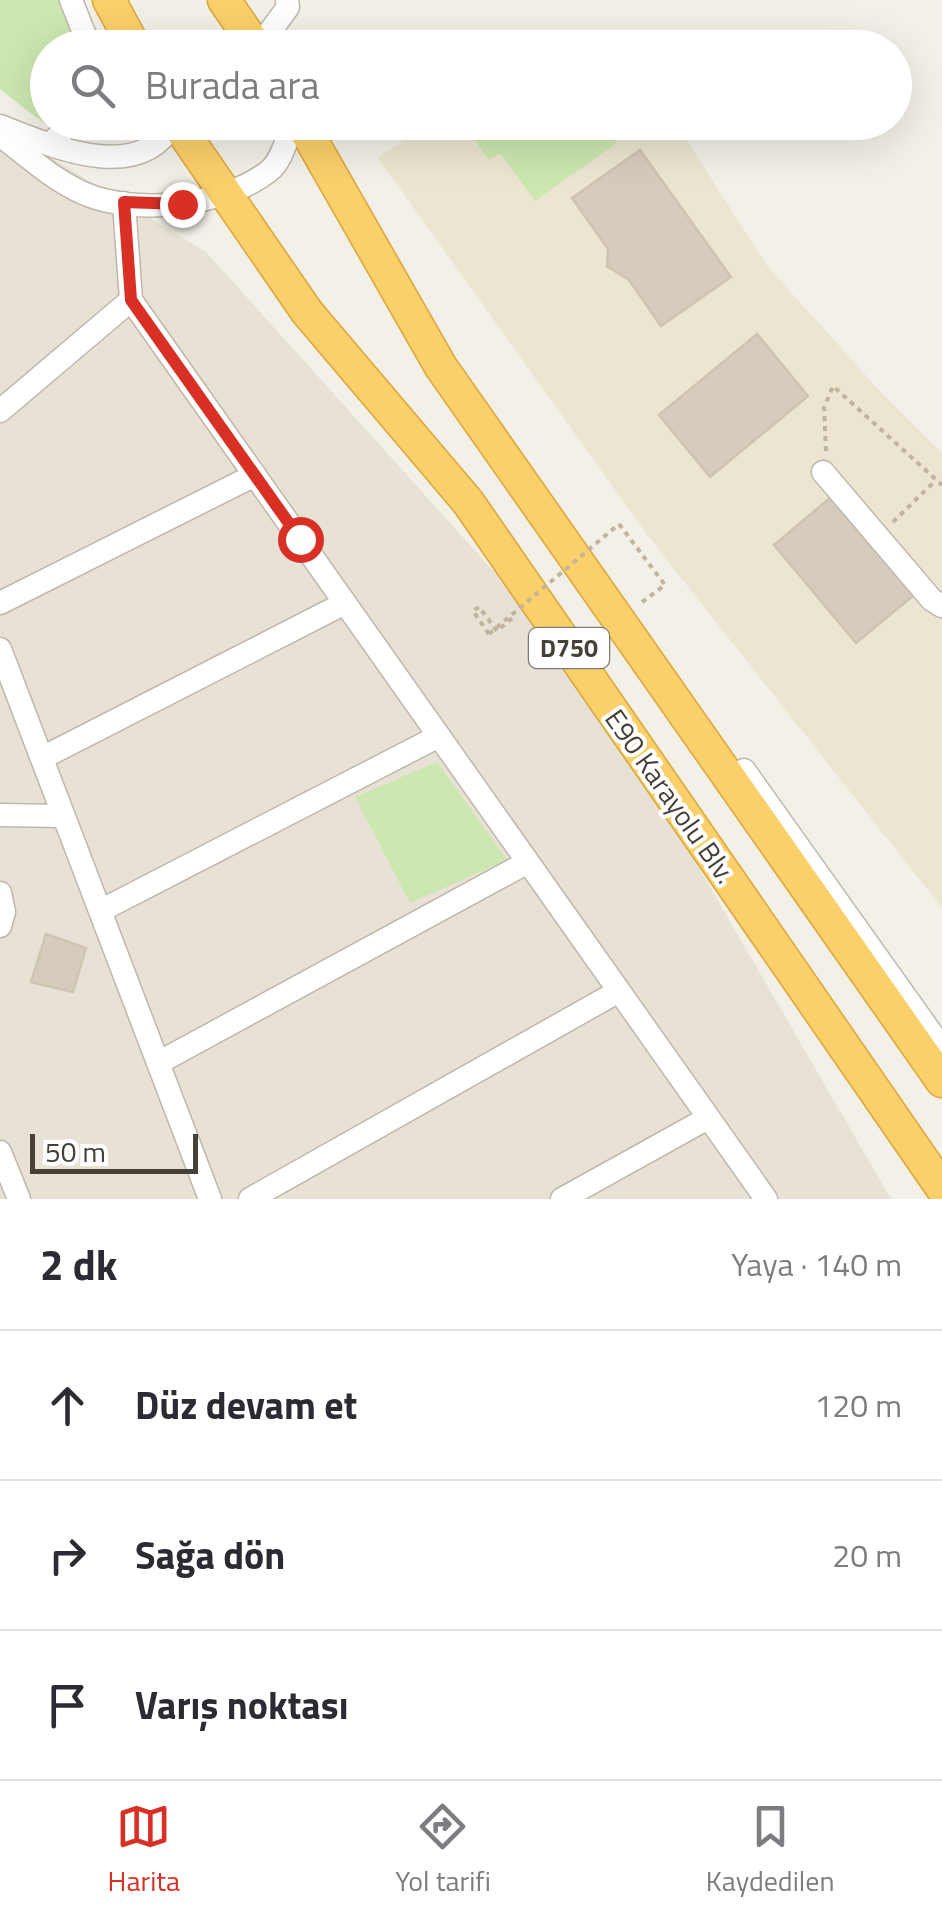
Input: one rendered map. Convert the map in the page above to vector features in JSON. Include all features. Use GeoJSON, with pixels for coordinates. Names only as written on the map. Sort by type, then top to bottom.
{"type":"FeatureCollection","features":[{"type":"Feature","properties":{"kind":"highway"},"geometry":{"type":"LineString","coordinates":[[109,0],[125,30]]}},
{"type":"Feature","properties":{"kind":"highway"},"geometry":{"type":"LineString","coordinates":[[224,0],[245,30]]}},
{"type":"Feature","properties":{"kind":"highway","name":"E90 Karayolu Blv."},"geometry":{"type":"LineString","coordinates":[[188,140],[307,312],[468,502],[942,1188]]}},
{"type":"Feature","properties":{"kind":"highway","name":"E90 Karayolu Blv."},"geometry":{"type":"LineString","coordinates":[[311,140],[441,367],[942,1081]]}},
{"type":"Feature","properties":{"kind":"street"},"geometry":{"type":"LineString","coordinates":[[71,0],[83,30]]}},
{"type":"Feature","properties":{"kind":"street"},"geometry":{"type":"LineString","coordinates":[[271,30],[288,7],[288,0]]}},
{"type":"Feature","properties":{"kind":"street"},"geometry":{"type":"LineString","coordinates":[[0,126],[30,137]]}},
{"type":"Feature","properties":{"kind":"street"},"geometry":{"type":"LineString","coordinates":[[0,135],[43,169],[84,194],[124,202],[182,204],[226,194],[272,169],[286,140]]}},
{"type":"Feature","properties":{"kind":"street"},"geometry":{"type":"LineString","coordinates":[[37,140],[111,158],[145,151],[164,140]]}},
{"type":"Feature","properties":{"kind":"street"},"geometry":{"type":"LineString","coordinates":[[50,145],[55,140]]}},
{"type":"Feature","properties":{"kind":"street"},"geometry":{"type":"LineString","coordinates":[[124,202],[131,300],[766,1199]]}},
{"type":"Feature","properties":{"kind":"street"},"geometry":{"type":"LineString","coordinates":[[5,402],[131,300]]}},
{"type":"Feature","properties":{"kind":"street"},"geometry":{"type":"LineString","coordinates":[[823,472],[932,600],[942,606]]}},
{"type":"Feature","properties":{"kind":"street"},"geometry":{"type":"LineString","coordinates":[[0,603],[255,476]]}},
{"type":"Feature","properties":{"kind":"street"},"geometry":{"type":"LineString","coordinates":[[42,758],[344,602]]}},
{"type":"Feature","properties":{"kind":"street"},"geometry":{"type":"LineString","coordinates":[[0,649],[5,675],[42,758],[210,1199]]}},
{"type":"Feature","properties":{"kind":"street"},"geometry":{"type":"LineString","coordinates":[[642,654],[698,707],[942,1048]]}},
{"type":"Feature","properties":{"kind":"street"},"geometry":{"type":"LineString","coordinates":[[100,911],[439,736]]}},
{"type":"Feature","properties":{"kind":"street"},"geometry":{"type":"LineString","coordinates":[[0,814],[64,816]]}},
{"type":"Feature","properties":{"kind":"street"},"geometry":{"type":"LineString","coordinates":[[158,1062],[528,862]]}},
{"type":"Feature","properties":{"kind":"street"},"geometry":{"type":"LineString","coordinates":[[0,893],[4,912],[0,926]]}},
{"type":"Feature","properties":{"kind":"street"},"geometry":{"type":"LineString","coordinates":[[250,1199],[619,991]]}},
{"type":"Feature","properties":{"kind":"street"},"geometry":{"type":"LineString","coordinates":[[562,1199],[708,1118]]}},
{"type":"Feature","properties":{"kind":"street"},"geometry":{"type":"LineString","coordinates":[[0,1152],[19,1199]]}},
{"type":"Feature","properties":{"kind":"path"},"geometry":{"type":"LineString","coordinates":[[823,472],[827,443],[824,408],[833,386],[942,486]]}},
{"type":"Feature","properties":{"kind":"path"},"geometry":{"type":"LineString","coordinates":[[878,537],[936,480]]}},
{"type":"Feature","properties":{"kind":"path"},"geometry":{"type":"LineString","coordinates":[[497,631],[478,607],[473,611],[489,634],[619,524],[664,585]]}},
{"type":"Feature","properties":{"kind":"shaded area"},"geometry":{"type":"Polygon","coordinates":[[[0,127],[206,252],[587,675],[891,1199],[0,1199],[0,127]]]}},
{"type":"Feature","properties":{"kind":"shaded area"},"geometry":{"type":"Polygon","coordinates":[[[404,140],[686,140],[768,267],[942,453],[942,908],[648,536],[378,158],[404,140]]]}},
{"type":"Feature","properties":{"kind":"green space"},"geometry":{"type":"Polygon","coordinates":[[[0,0],[72,0],[92,30],[30,30],[30,112],[0,89],[0,0]]]}},
{"type":"Feature","properties":{"kind":"green space"},"geometry":{"type":"Polygon","coordinates":[[[474,140],[617,143],[535,201],[500,153],[489,160],[474,140]]]}},
{"type":"Feature","properties":{"kind":"green space"},"geometry":{"type":"Polygon","coordinates":[[[437,762],[507,860],[410,903],[355,797],[437,762]]]}},
{"type":"Feature","properties":{"kind":"building"},"geometry":{"type":"Polygon","coordinates":[[[640,150],[731,277],[661,326],[629,280],[607,266],[608,249],[572,198],[640,150]]]}},
{"type":"Feature","properties":{"kind":"building"},"geometry":{"type":"Polygon","coordinates":[[[757,334],[808,396],[710,477],[659,415],[757,334]]]}},
{"type":"Feature","properties":{"kind":"building"},"geometry":{"type":"Polygon","coordinates":[[[831,497],[914,595],[856,643],[774,545],[831,497]]]}},
{"type":"Feature","properties":{"kind":"building"},"geometry":{"type":"Polygon","coordinates":[[[46,934],[86,948],[73,992],[31,982],[46,934]]]}},
{"type":"Feature","properties":{"kind":"route"},"geometry":{"type":"LineString","coordinates":[[182,204],[124,202],[131,300],[300,539]]}}]}
